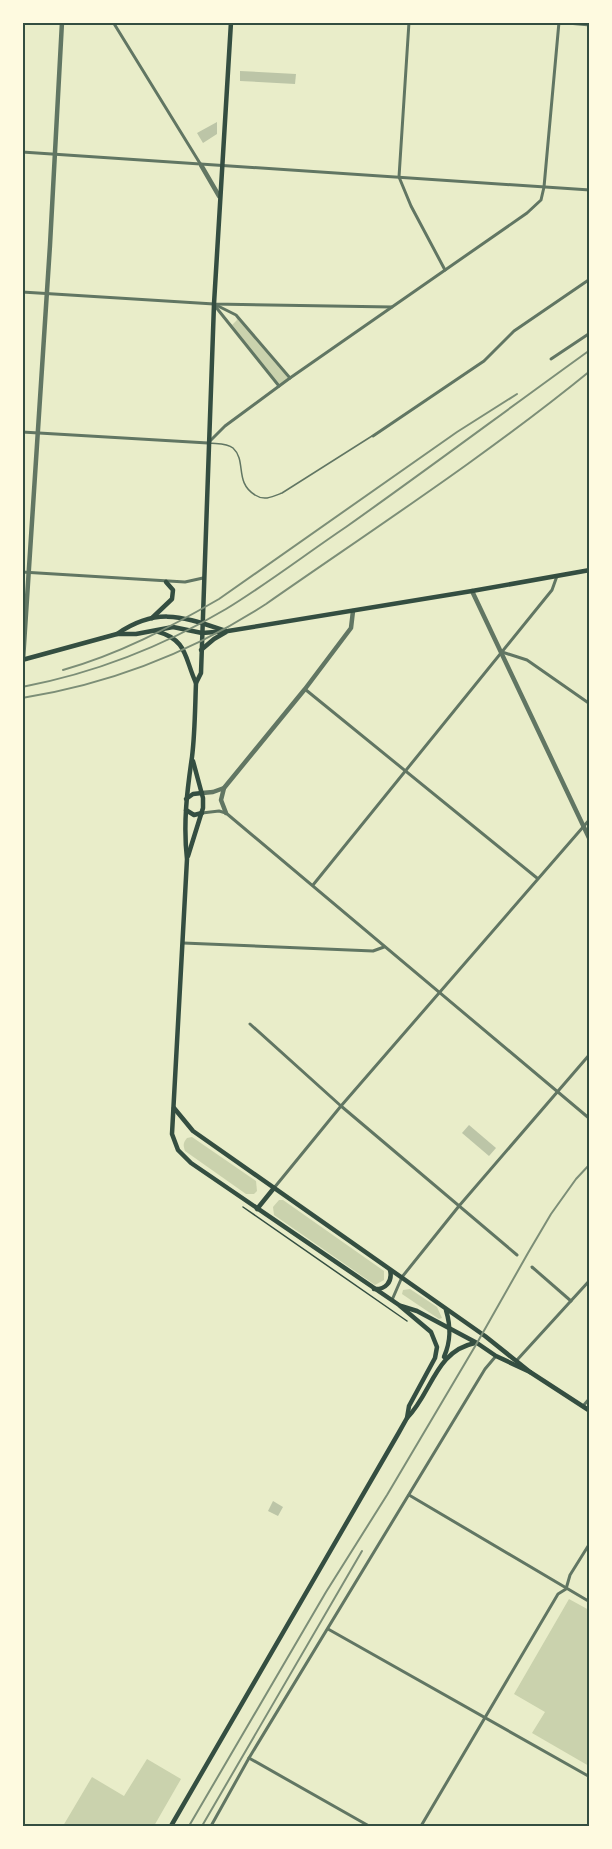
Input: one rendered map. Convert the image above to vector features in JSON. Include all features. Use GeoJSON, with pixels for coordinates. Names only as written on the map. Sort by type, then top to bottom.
{"type":"FeatureCollection","features":[{"type":"Feature","properties":{"kind":"main road"},"geometry":{"type":"LineString","coordinates":[[196,683],[201,673],[214,304],[231,22]]}},
{"type":"Feature","properties":{"kind":"main road"},"geometry":{"type":"LineString","coordinates":[[23,660],[117,634],[136,634],[173,627],[202,633],[228,631],[590,570]]}},
{"type":"Feature","properties":{"kind":"main road"},"geometry":{"type":"LineString","coordinates":[[152,618],[172,599],[173,590],[166,582]]}},
{"type":"Feature","properties":{"kind":"main road"},"geometry":{"type":"LineString","coordinates":[[117,634],[132,624],[152,618],[177,616],[228,631]]}},
{"type":"Feature","properties":{"kind":"main road"},"geometry":{"type":"LineString","coordinates":[[156,631],[173,637],[182,646],[188,656],[196,683],[192,758],[186,799],[187,859],[172,1134],[174,1143],[184,1157],[399,1305],[431,1332],[436,1341],[437,1353],[409,1406],[407,1418]]}},
{"type":"Feature","properties":{"kind":"main road"},"geometry":{"type":"LineString","coordinates":[[201,650],[213,639],[228,631]]}},
{"type":"Feature","properties":{"kind":"main road"},"geometry":{"type":"LineString","coordinates":[[187,859],[204,803],[192,758]]}},
{"type":"Feature","properties":{"kind":"main road"},"geometry":{"type":"LineString","coordinates":[[186,799],[193,794],[202,793]]}},
{"type":"Feature","properties":{"kind":"main road"},"geometry":{"type":"LineString","coordinates":[[186,810],[194,815],[202,813]]}},
{"type":"Feature","properties":{"kind":"main road"},"geometry":{"type":"LineString","coordinates":[[174,1108],[193,1131],[402,1277],[517,1360],[530,1372]]}},
{"type":"Feature","properties":{"kind":"main road"},"geometry":{"type":"LineString","coordinates":[[257,1209],[274,1188]]}},
{"type":"Feature","properties":{"kind":"main road"},"geometry":{"type":"LineString","coordinates":[[374,1289],[382,1289],[388,1284],[391,1276],[389,1269]]}},
{"type":"Feature","properties":{"kind":"main road"},"geometry":{"type":"LineString","coordinates":[[399,1305],[417,1311],[477,1343],[496,1356],[530,1372],[590,1411]]}},
{"type":"Feature","properties":{"kind":"main road"},"geometry":{"type":"LineString","coordinates":[[171,1827],[407,1418],[415,1409],[444,1360],[450,1329],[446,1309]]}},
{"type":"Feature","properties":{"kind":"main road"},"geometry":{"type":"LineString","coordinates":[[444,1360],[459,1348],[477,1343]]}},
{"type":"Feature","properties":{"kind":"street"},"geometry":{"type":"LineString","coordinates":[[23,660],[26,572],[38,433],[62,22]]}},
{"type":"Feature","properties":{"kind":"street"},"geometry":{"type":"LineString","coordinates":[[112,22],[219,196]]}},
{"type":"Feature","properties":{"kind":"street"},"geometry":{"type":"LineString","coordinates":[[409,22],[399,177],[411,206],[445,270]]}},
{"type":"Feature","properties":{"kind":"street"},"geometry":{"type":"LineString","coordinates":[[22,432],[208,443],[225,426],[279,386],[527,213],[541,200],[558,23],[590,25]]}},
{"type":"Feature","properties":{"kind":"street"},"geometry":{"type":"LineString","coordinates":[[22,152],[590,190]]}},
{"type":"Feature","properties":{"kind":"street"},"geometry":{"type":"LineString","coordinates":[[373,436],[484,361],[514,331],[590,279]]}},
{"type":"Feature","properties":{"kind":"street"},"geometry":{"type":"LineString","coordinates":[[22,292],[214,304],[394,307]]}},
{"type":"Feature","properties":{"kind":"street"},"geometry":{"type":"LineString","coordinates":[[214,304],[236,315],[290,378]]}},
{"type":"Feature","properties":{"kind":"street"},"geometry":{"type":"LineString","coordinates":[[214,304],[279,386]]}},
{"type":"Feature","properties":{"kind":"street"},"geometry":{"type":"LineString","coordinates":[[551,359],[590,333]]}},
{"type":"Feature","properties":{"kind":"street"},"geometry":{"type":"LineString","coordinates":[[26,572],[166,582],[185,582],[203,578]]}},
{"type":"Feature","properties":{"kind":"street"},"geometry":{"type":"LineString","coordinates":[[312,885],[552,590],[557,576]]}},
{"type":"Feature","properties":{"kind":"street"},"geometry":{"type":"LineString","coordinates":[[472,591],[590,840]]}},
{"type":"Feature","properties":{"kind":"street"},"geometry":{"type":"LineString","coordinates":[[226,813],[221,800],[224,788],[305,689],[351,628],[353,611]]}},
{"type":"Feature","properties":{"kind":"street"},"geometry":{"type":"LineString","coordinates":[[502,652],[527,660],[590,704]]}},
{"type":"Feature","properties":{"kind":"street"},"geometry":{"type":"LineString","coordinates":[[305,689],[537,878]]}},
{"type":"Feature","properties":{"kind":"street"},"geometry":{"type":"LineString","coordinates":[[202,793],[224,788]]}},
{"type":"Feature","properties":{"kind":"street"},"geometry":{"type":"LineString","coordinates":[[202,813],[219,811],[226,813],[590,1119]]}},
{"type":"Feature","properties":{"kind":"street"},"geometry":{"type":"LineString","coordinates":[[274,1188],[341,1106],[590,819]]}},
{"type":"Feature","properties":{"kind":"street"},"geometry":{"type":"LineString","coordinates":[[183,944],[373,951],[385,947]]}},
{"type":"Feature","properties":{"kind":"street"},"geometry":{"type":"LineString","coordinates":[[250,1024],[341,1106],[518,1255]]}},
{"type":"Feature","properties":{"kind":"street"},"geometry":{"type":"LineString","coordinates":[[392,1301],[402,1277],[459,1206],[590,1054]]}},
{"type":"Feature","properties":{"kind":"street"},"geometry":{"type":"LineString","coordinates":[[532,1267],[571,1301]]}},
{"type":"Feature","properties":{"kind":"street"},"geometry":{"type":"LineString","coordinates":[[517,1360],[590,1280]]}},
{"type":"Feature","properties":{"kind":"street"},"geometry":{"type":"LineString","coordinates":[[211,1827],[249,1758],[485,1369],[496,1356]]}},
{"type":"Feature","properties":{"kind":"street"},"geometry":{"type":"LineString","coordinates":[[583,1406],[590,1398]]}},
{"type":"Feature","properties":{"kind":"street"},"geometry":{"type":"LineString","coordinates":[[409,1495],[590,1602]]}},
{"type":"Feature","properties":{"kind":"street"},"geometry":{"type":"LineString","coordinates":[[422,1827],[558,1594],[566,1589],[570,1575],[590,1543]]}},
{"type":"Feature","properties":{"kind":"street"},"geometry":{"type":"LineString","coordinates":[[328,1629],[590,1778]]}},
{"type":"Feature","properties":{"kind":"street"},"geometry":{"type":"LineString","coordinates":[[249,1758],[369,1827]]}},
{"type":"Feature","properties":{"kind":"lane"},"geometry":{"type":"LineString","coordinates":[[208,443],[230,446],[236,451],[243,484],[248,491],[259,497],[269,498],[282,493],[373,436]]}},
{"type":"Feature","properties":{"kind":"path"},"geometry":{"type":"LineString","coordinates":[[243,1207],[411,1324]]}},
{"type":"Feature","properties":{"kind":"green space"},"geometry":{"type":"Polygon","coordinates":[[[236,315],[290,378],[279,386],[232,325],[237,320],[236,315]]]}},
{"type":"Feature","properties":{"kind":"green space"},"geometry":{"type":"Polygon","coordinates":[[[192,1137],[256,1181],[257,1191],[254,1194],[246,1194],[185,1151],[185,1141],[192,1137]]]}},
{"type":"Feature","properties":{"kind":"green space"},"geometry":{"type":"Polygon","coordinates":[[[279,1200],[283,1200],[384,1271],[384,1280],[375,1285],[274,1215],[273,1207],[279,1200]]]}},
{"type":"Feature","properties":{"kind":"green space"},"geometry":{"type":"Polygon","coordinates":[[[410,1289],[437,1307],[442,1318],[439,1319],[402,1294],[403,1290],[410,1289]]]}},
{"type":"Feature","properties":{"kind":"green space"},"geometry":{"type":"Polygon","coordinates":[[[569,1599],[589,1610],[589,1766],[532,1733],[545,1712],[514,1694],[569,1599]]]}},
{"type":"Feature","properties":{"kind":"green space"},"geometry":{"type":"Polygon","coordinates":[[[147,1759],[181,1779],[154,1826],[63,1826],[92,1777],[124,1796],[147,1759]]]}},
{"type":"Feature","properties":{"kind":"building"},"geometry":{"type":"Polygon","coordinates":[[[240,71],[296,74],[295,84],[240,81],[240,71]]]}},
{"type":"Feature","properties":{"kind":"building"},"geometry":{"type":"Polygon","coordinates":[[[217,122],[217,134],[203,143],[197,133],[217,122]]]}},
{"type":"Feature","properties":{"kind":"building"},"geometry":{"type":"Polygon","coordinates":[[[469,1125],[496,1148],[489,1156],[462,1133],[469,1125]]]}},
{"type":"Feature","properties":{"kind":"building"},"geometry":{"type":"Polygon","coordinates":[[[273,1501],[283,1507],[278,1516],[268,1511],[273,1501]]]}},
{"type":"Feature","properties":{"kind":"railway"},"geometry":{"type":"LineString","coordinates":[[22,687],[76,674],[127,657],[153,647],[226,609],[346,527],[590,350]]}},
{"type":"Feature","properties":{"kind":"railway"},"geometry":{"type":"LineString","coordinates":[[22,698],[87,684],[149,664],[238,621],[471,462],[590,371]]}},
{"type":"Feature","properties":{"kind":"railway"},"geometry":{"type":"LineString","coordinates":[[63,670],[84,664],[143,639],[219,599],[457,432],[517,394]]}},
{"type":"Feature","properties":{"kind":"railway"},"geometry":{"type":"LineString","coordinates":[[189,1826],[326,1592],[387,1495],[477,1343],[551,1214],[576,1179],[590,1164]]}},
{"type":"Feature","properties":{"kind":"railway"},"geometry":{"type":"LineString","coordinates":[[202,1826],[362,1551]]}}]}
